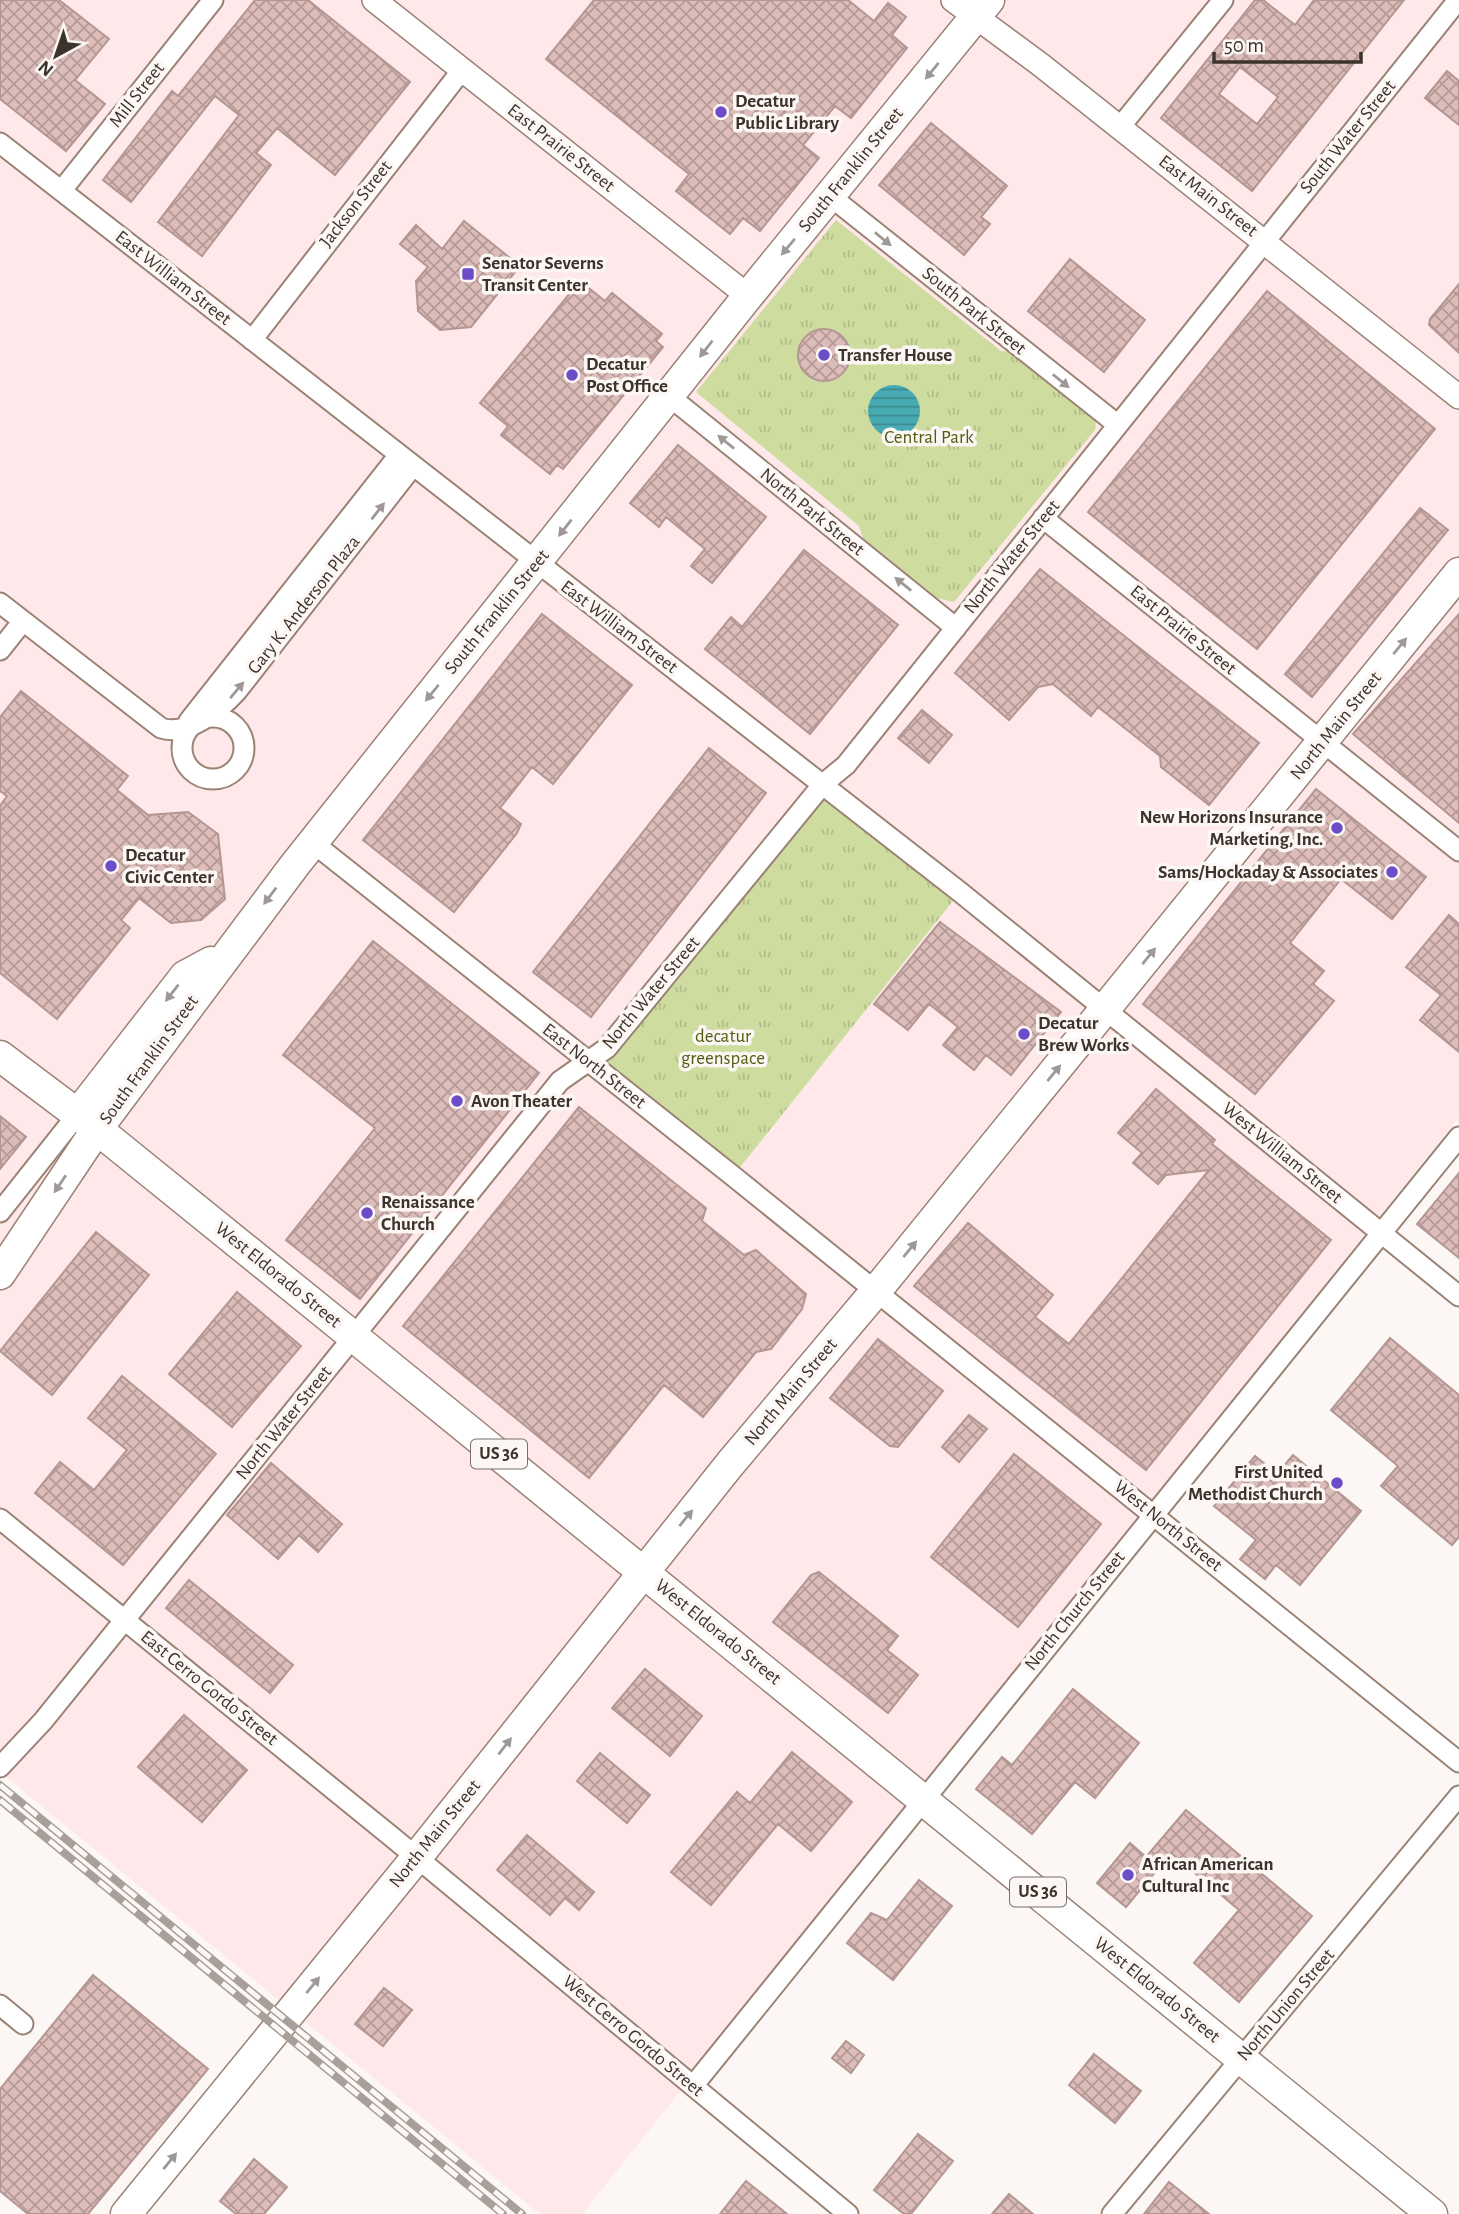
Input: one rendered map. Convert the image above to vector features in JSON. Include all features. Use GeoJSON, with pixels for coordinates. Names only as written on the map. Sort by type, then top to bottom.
{"type":"FeatureCollection","features":[{"type":"Feature","properties":{"kind":"main road","name":"South Franklin Street"},"geometry":{"type":"LineString","coordinates":[[0,1274],[24,1239],[87,1122],[185,976],[227,954],[312,842],[830,196],[972,6]]}},
{"type":"Feature","properties":{"kind":"main road","name":"North Main Street"},"geometry":{"type":"LineString","coordinates":[[126,2214],[417,1857],[643,1572],[876,1291],[1459,573]]}},
{"type":"Feature","properties":{"kind":"main road","name":"West Eldorado Street"},"geometry":{"type":"LineString","coordinates":[[0,1056],[87,1122],[355,1337],[1432,2214]]}},
{"type":"Feature","properties":{"kind":"street","name":"Mill Street"},"geometry":{"type":"LineString","coordinates":[[62,190],[213,0]]}},
{"type":"Feature","properties":{"kind":"street","name":"East Prairie Street"},"geometry":{"type":"LineString","coordinates":[[374,0],[748,296]]}},
{"type":"Feature","properties":{"kind":"street"},"geometry":{"type":"LineString","coordinates":[[1120,127],[1223,0]]}},
{"type":"Feature","properties":{"kind":"street","name":"South Water Street"},"geometry":{"type":"LineString","coordinates":[[1264,241],[1458,0]]}},
{"type":"Feature","properties":{"kind":"street","name":"East Main Street"},"geometry":{"type":"LineString","coordinates":[[972,6],[1459,397]]}},
{"type":"Feature","properties":{"kind":"street","name":"Jackson Street"},"geometry":{"type":"LineString","coordinates":[[252,340],[462,70]]}},
{"type":"Feature","properties":{"kind":"street","name":"East William Street"},"geometry":{"type":"LineString","coordinates":[[0,143],[823,784],[1106,1009]]}},
{"type":"Feature","properties":{"kind":"street","name":"South Park Street"},"geometry":{"type":"LineString","coordinates":[[830,196],[1118,425]]}},
{"type":"Feature","properties":{"kind":"street","name":"North Water Street"},"geometry":{"type":"LineString","coordinates":[[0,1766],[43,1721],[560,1081],[610,1044],[823,784],[846,765],[1264,241]]}},
{"type":"Feature","properties":{"kind":"street","name":"North Park Street"},"geometry":{"type":"LineString","coordinates":[[669,396],[956,628]]}},
{"type":"Feature","properties":{"kind":"street","name":"Gary K. Anderson Plaza"},"geometry":{"type":"LineString","coordinates":[[189,725],[220,709],[237,691],[406,461]]}},
{"type":"Feature","properties":{"kind":"street","name":"East Prairie Street"},"geometry":{"type":"LineString","coordinates":[[1043,518],[1459,851]]}},
{"type":"Feature","properties":{"kind":"street"},"geometry":{"type":"LineString","coordinates":[[0,603],[160,728],[174,741],[198,775],[214,780],[231,774],[244,756],[241,734],[229,722],[213,717],[189,725],[160,728]]}},
{"type":"Feature","properties":{"kind":"street"},"geometry":{"type":"LineString","coordinates":[[0,650],[23,621]]}},
{"type":"Feature","properties":{"kind":"street"},"geometry":{"type":"LineString","coordinates":[[184,758],[185,736],[189,725]]}},
{"type":"Feature","properties":{"kind":"street","name":"East North Street"},"geometry":{"type":"LineString","coordinates":[[312,842],[876,1291]]}},
{"type":"Feature","properties":{"kind":"street","name":"West William Street"},"geometry":{"type":"LineString","coordinates":[[1106,1009],[1459,1296]]}},
{"type":"Feature","properties":{"kind":"street"},"geometry":{"type":"LineString","coordinates":[[0,1212],[87,1122]]}},
{"type":"Feature","properties":{"kind":"street","name":"North Church Street"},"geometry":{"type":"LineString","coordinates":[[693,2086],[1459,1137]]}},
{"type":"Feature","properties":{"kind":"street","name":"West North Street"},"geometry":{"type":"LineString","coordinates":[[876,1291],[1459,1762]]}},
{"type":"Feature","properties":{"kind":"street","name":"East Cerro Gordo Street"},"geometry":{"type":"LineString","coordinates":[[0,1519],[417,1857]]}},
{"type":"Feature","properties":{"kind":"street","name":"North Union Street"},"geometry":{"type":"LineString","coordinates":[[1112,2214],[1459,1796]]}},
{"type":"Feature","properties":{"kind":"street","name":"West Cerro Gordo Street"},"geometry":{"type":"LineString","coordinates":[[417,1857],[848,2214]]}},
{"type":"Feature","properties":{"kind":"street"},"geometry":{"type":"LineString","coordinates":[[0,2005],[23,2024]]}},
{"type":"Feature","properties":{"kind":"shaded area"},"geometry":{"type":"Polygon","coordinates":[[[0,0],[1459,0],[1459,1117],[582,2214],[540,2214],[0,1772],[0,0]]]}},
{"type":"Feature","properties":{"kind":"green space","name":"Central Park"},"geometry":{"type":"Polygon","coordinates":[[[836,220],[1001,351],[1015,352],[1096,421],[1095,430],[954,602],[937,598],[863,538],[859,526],[696,392],[836,220]]]}},
{"type":"Feature","properties":{"kind":"green space","name":"decatur greenspace"},"geometry":{"type":"Polygon","coordinates":[[[823,784],[960,892],[733,1176],[588,1062],[823,784]]]}},
{"type":"Feature","properties":{"kind":"water"},"geometry":{"type":"Polygon","coordinates":[[[894,385],[913,392],[920,411],[913,430],[894,437],[875,430],[868,411],[875,392],[894,385]]]}},
{"type":"Feature","properties":{"kind":"building"},"geometry":{"type":"Polygon","coordinates":[[[0,0],[59,0],[109,39],[75,80],[105,104],[66,151],[0,99],[0,0]]]}},
{"type":"Feature","properties":{"kind":"building"},"geometry":{"type":"Polygon","coordinates":[[[255,0],[308,0],[410,82],[335,175],[277,128],[256,153],[271,165],[202,256],[158,222],[239,115],[215,96],[131,202],[103,180],[172,91],[178,96],[255,0]]]}},
{"type":"Feature","properties":{"kind":"building","name":"Decatur Public Library"},"geometry":{"type":"Polygon","coordinates":[[[594,0],[848,0],[874,21],[888,3],[906,17],[892,35],[907,48],[851,118],[835,106],[803,145],[819,158],[760,231],[743,218],[730,234],[676,191],[689,174],[546,59],[594,0]]]}},
{"type":"Feature","properties":{"kind":"building"},"geometry":{"type":"Polygon","coordinates":[[[1255,0],[1263,0],[1295,25],[1314,0],[1404,0],[1252,191],[1161,118],[1255,0]],[[1240,67],[1219,94],[1257,124],[1278,97],[1240,67]]]}},
{"type":"Feature","properties":{"kind":"building"},"geometry":{"type":"Polygon","coordinates":[[[1447,71],[1459,81],[1459,125],[1425,98],[1447,71]]]}},
{"type":"Feature","properties":{"kind":"building"},"geometry":{"type":"Polygon","coordinates":[[[931,123],[1007,186],[981,217],[990,224],[964,255],[879,185],[931,123]]]}},
{"type":"Feature","properties":{"kind":"building","name":"Senator Severns Transit Center"},"geometry":{"type":"Polygon","coordinates":[[[464,221],[520,266],[471,327],[440,330],[418,311],[416,281],[428,267],[400,244],[416,225],[442,249],[464,221]]]}},
{"type":"Feature","properties":{"kind":"building"},"geometry":{"type":"Polygon","coordinates":[[[1070,259],[1145,320],[1104,372],[1028,311],[1070,259]]]}},
{"type":"Feature","properties":{"kind":"building","name":"Decatur Post Office"},"geometry":{"type":"Polygon","coordinates":[[[580,281],[605,301],[612,293],[662,334],[656,341],[663,347],[563,469],[557,465],[550,474],[501,435],[508,426],[480,403],[580,281]]]}},
{"type":"Feature","properties":{"kind":"building"},"geometry":{"type":"Polygon","coordinates":[[[1459,284],[1459,353],[1429,325],[1430,319],[1459,284]]]}},
{"type":"Feature","properties":{"kind":"building"},"geometry":{"type":"Polygon","coordinates":[[[1267,291],[1435,429],[1257,649],[1088,512],[1267,291]]]}},
{"type":"Feature","properties":{"kind":"building","name":"Transfer House"},"geometry":{"type":"Polygon","coordinates":[[[824,329],[834,331],[842,337],[848,345],[848,365],[842,373],[834,379],[824,381],[814,379],[806,373],[800,365],[798,355],[800,345],[806,337],[814,331],[824,329]]]}},
{"type":"Feature","properties":{"kind":"building"},"geometry":{"type":"Polygon","coordinates":[[[678,445],[766,517],[712,583],[691,566],[705,549],[666,517],[659,527],[630,503],[678,445]]]}},
{"type":"Feature","properties":{"kind":"building"},"geometry":{"type":"Polygon","coordinates":[[[1420,508],[1448,530],[1312,697],[1285,674],[1420,508]]]}},
{"type":"Feature","properties":{"kind":"building"},"geometry":{"type":"Polygon","coordinates":[[[804,550],[898,625],[810,734],[705,649],[731,617],[742,627],[804,550]]]}},
{"type":"Feature","properties":{"kind":"building"},"geometry":{"type":"Polygon","coordinates":[[[1040,569],[1259,743],[1209,805],[1161,767],[1160,756],[1098,707],[1091,716],[1053,684],[1038,687],[1009,720],[955,673],[1040,569]]]}},
{"type":"Feature","properties":{"kind":"building"},"geometry":{"type":"Polygon","coordinates":[[[542,614],[632,685],[553,784],[532,767],[500,808],[521,824],[517,833],[454,912],[363,840],[542,614]]]}},
{"type":"Feature","properties":{"kind":"building"},"geometry":{"type":"Polygon","coordinates":[[[1459,614],[1459,823],[1353,734],[1459,614]]]}},
{"type":"Feature","properties":{"kind":"building","name":"Decatur Civic Center"},"geometry":{"type":"Polygon","coordinates":[[[21,691],[128,776],[117,790],[148,815],[188,812],[218,834],[225,899],[201,920],[171,923],[139,898],[121,920],[130,928],[57,1019],[0,973],[0,806],[7,796],[0,791],[0,717],[21,691]]]}},
{"type":"Feature","properties":{"kind":"building"},"geometry":{"type":"Polygon","coordinates":[[[922,710],[952,735],[929,763],[898,738],[922,710]]]}},
{"type":"Feature","properties":{"kind":"building"},"geometry":{"type":"Polygon","coordinates":[[[709,748],[766,793],[591,1017],[533,972],[709,748]]]}},
{"type":"Feature","properties":{"kind":"building"},"geometry":{"type":"Polygon","coordinates":[[[1316,789],[1426,877],[1392,919],[1341,879],[1290,943],[1324,971],[1313,984],[1334,1001],[1255,1094],[1143,1004],[1316,789]]]}},
{"type":"Feature","properties":{"kind":"building"},"geometry":{"type":"Polygon","coordinates":[[[1449,915],[1459,924],[1459,1052],[1420,1020],[1441,995],[1406,967],[1449,915]]]}},
{"type":"Feature","properties":{"kind":"building"},"geometry":{"type":"Polygon","coordinates":[[[940,922],[1061,1012],[1011,1075],[986,1055],[974,1070],[943,1045],[958,1027],[929,1004],[908,1030],[874,1004],[940,922]]]}},
{"type":"Feature","properties":{"kind":"building"},"geometry":{"type":"Polygon","coordinates":[[[373,941],[539,1073],[360,1299],[286,1240],[375,1128],[283,1055],[373,941]]]}},
{"type":"Feature","properties":{"kind":"building"},"geometry":{"type":"Polygon","coordinates":[[[1156,1089],[1215,1140],[1212,1144],[1331,1240],[1146,1470],[914,1286],[968,1223],[1053,1295],[1035,1317],[1069,1344],[1209,1170],[1166,1175],[1158,1184],[1133,1163],[1142,1153],[1118,1133],[1156,1089]]]}},
{"type":"Feature","properties":{"kind":"building"},"geometry":{"type":"Polygon","coordinates":[[[579,1107],[706,1208],[702,1221],[744,1255],[756,1250],[806,1294],[802,1309],[771,1349],[756,1352],[703,1417],[664,1385],[589,1478],[403,1326],[579,1107]]]}},
{"type":"Feature","properties":{"kind":"building"},"geometry":{"type":"Polygon","coordinates":[[[0,1116],[26,1137],[0,1169],[0,1116]]]}},
{"type":"Feature","properties":{"kind":"building"},"geometry":{"type":"Polygon","coordinates":[[[1459,1173],[1459,1258],[1417,1224],[1459,1173]]]}},
{"type":"Feature","properties":{"kind":"building"},"geometry":{"type":"Polygon","coordinates":[[[96,1232],[149,1275],[52,1395],[0,1351],[96,1232]]]}},
{"type":"Feature","properties":{"kind":"building"},"geometry":{"type":"Polygon","coordinates":[[[237,1292],[301,1346],[232,1427],[169,1374],[237,1292]]]}},
{"type":"Feature","properties":{"kind":"building"},"geometry":{"type":"Polygon","coordinates":[[[1390,1338],[1459,1395],[1459,1537],[1452,1545],[1381,1486],[1398,1466],[1331,1410],[1390,1338]]]}},
{"type":"Feature","properties":{"kind":"building"},"geometry":{"type":"Polygon","coordinates":[[[878,1339],[943,1391],[898,1447],[890,1446],[830,1398],[878,1339]]]}},
{"type":"Feature","properties":{"kind":"building"},"geometry":{"type":"Polygon","coordinates":[[[122,1376],[216,1454],[123,1565],[35,1493],[60,1462],[94,1490],[127,1450],[88,1418],[122,1376]]]}},
{"type":"Feature","properties":{"kind":"building"},"geometry":{"type":"Polygon","coordinates":[[[969,1415],[987,1429],[959,1462],[942,1447],[969,1415]]]}},
{"type":"Feature","properties":{"kind":"building"},"geometry":{"type":"Polygon","coordinates":[[[1014,1454],[1101,1524],[1018,1627],[931,1557],[1014,1454]]]}},
{"type":"Feature","properties":{"kind":"building"},"geometry":{"type":"Polygon","coordinates":[[[1293,1455],[1361,1511],[1300,1585],[1276,1565],[1265,1579],[1240,1559],[1256,1540],[1214,1506],[1255,1456],[1277,1474],[1293,1455]]]}},
{"type":"Feature","properties":{"kind":"building"},"geometry":{"type":"Polygon","coordinates":[[[271,1463],[342,1524],[318,1552],[299,1535],[278,1559],[227,1515],[271,1463]]]}},
{"type":"Feature","properties":{"kind":"building"},"geometry":{"type":"Polygon","coordinates":[[[819,1572],[898,1636],[887,1650],[918,1675],[888,1713],[773,1622],[811,1575],[819,1572]]]}},
{"type":"Feature","properties":{"kind":"building"},"geometry":{"type":"Polygon","coordinates":[[[189,1580],[293,1665],[270,1693],[166,1608],[189,1580]]]}},
{"type":"Feature","properties":{"kind":"building"},"geometry":{"type":"Polygon","coordinates":[[[645,1669],[702,1716],[670,1756],[612,1708],[645,1669]]]}},
{"type":"Feature","properties":{"kind":"building"},"geometry":{"type":"Polygon","coordinates":[[[1073,1689],[1139,1743],[1095,1798],[1075,1782],[1032,1834],[976,1789],[1002,1757],[1012,1765],[1073,1689]]]}},
{"type":"Feature","properties":{"kind":"building"},"geometry":{"type":"Polygon","coordinates":[[[184,1715],[247,1770],[202,1822],[138,1767],[184,1715]]]}},
{"type":"Feature","properties":{"kind":"building"},"geometry":{"type":"Polygon","coordinates":[[[792,1752],[852,1802],[811,1851],[778,1824],[711,1905],[671,1872],[737,1792],[750,1803],[792,1752]]]}},
{"type":"Feature","properties":{"kind":"building"},"geometry":{"type":"Polygon","coordinates":[[[600,1753],[650,1795],[627,1823],[577,1781],[600,1753]]]}},
{"type":"Feature","properties":{"kind":"building"},"geometry":{"type":"Polygon","coordinates":[[[1186,1810],[1312,1916],[1239,2002],[1194,1963],[1239,1910],[1171,1853],[1126,1907],[1097,1883],[1130,1843],[1146,1857],[1186,1810]]]}},
{"type":"Feature","properties":{"kind":"building"},"geometry":{"type":"Polygon","coordinates":[[[527,1835],[594,1892],[579,1910],[565,1898],[550,1915],[497,1870],[527,1835]]]}},
{"type":"Feature","properties":{"kind":"building"},"geometry":{"type":"Polygon","coordinates":[[[919,1880],[952,1906],[893,1980],[847,1943],[871,1913],[887,1920],[919,1880]]]}},
{"type":"Feature","properties":{"kind":"building"},"geometry":{"type":"Polygon","coordinates":[[[93,1975],[208,2069],[88,2214],[28,2214],[0,2191],[0,2089],[93,1975]]]}},
{"type":"Feature","properties":{"kind":"building"},"geometry":{"type":"Polygon","coordinates":[[[384,1988],[412,2010],[383,2046],[355,2024],[384,1988]]]}},
{"type":"Feature","properties":{"kind":"building"},"geometry":{"type":"Polygon","coordinates":[[[846,2041],[864,2055],[851,2073],[832,2058],[846,2041]]]}},
{"type":"Feature","properties":{"kind":"building"},"geometry":{"type":"Polygon","coordinates":[[[1094,2054],[1141,2091],[1115,2123],[1069,2085],[1094,2054]]]}},
{"type":"Feature","properties":{"kind":"building"},"geometry":{"type":"Polygon","coordinates":[[[918,2134],[953,2161],[911,2214],[904,2214],[874,2190],[918,2134]]]}},
{"type":"Feature","properties":{"kind":"building"},"geometry":{"type":"Polygon","coordinates":[[[254,2159],[287,2187],[264,2214],[236,2214],[220,2201],[254,2159]]]}},
{"type":"Feature","properties":{"kind":"building"},"geometry":{"type":"Polygon","coordinates":[[[746,2181],[787,2214],[720,2214],[746,2181]]]}},
{"type":"Feature","properties":{"kind":"building"},"geometry":{"type":"Polygon","coordinates":[[[1169,2182],[1209,2214],[1144,2214],[1169,2182]]]}},
{"type":"Feature","properties":{"kind":"building"},"geometry":{"type":"Polygon","coordinates":[[[1009,2194],[1033,2214],[992,2214],[1009,2194]]]}},
{"type":"Feature","properties":{"kind":"railway"},"geometry":{"type":"LineString","coordinates":[[0,1785],[522,2214]]}},
{"type":"Feature","properties":{"kind":"railway"},"geometry":{"type":"LineString","coordinates":[[0,1800],[503,2214]]}},
{"type":"Feature","properties":{"kind":"place","name":"Decatur Public Library"},"geometry":{"type":"Point","coordinates":[721,112]}},
{"type":"Feature","properties":{"kind":"place","name":"Senator Severns Transit Center"},"geometry":{"type":"Point","coordinates":[468,274]}},
{"type":"Feature","properties":{"kind":"place","name":"Transfer House"},"geometry":{"type":"Point","coordinates":[824,355]}},
{"type":"Feature","properties":{"kind":"place","name":"Decatur Post Office"},"geometry":{"type":"Point","coordinates":[572,375]}},
{"type":"Feature","properties":{"kind":"place","name":"New Horizons Insurance Marketing, Inc."},"geometry":{"type":"Point","coordinates":[1337,828]}},
{"type":"Feature","properties":{"kind":"place","name":"Decatur Civic Center"},"geometry":{"type":"Point","coordinates":[111,866]}},
{"type":"Feature","properties":{"kind":"place","name":"Sams/Hockaday & Associates"},"geometry":{"type":"Point","coordinates":[1392,872]}},
{"type":"Feature","properties":{"kind":"place","name":"Decatur Brew Works"},"geometry":{"type":"Point","coordinates":[1024,1034]}},
{"type":"Feature","properties":{"kind":"place","name":"Avon Theater"},"geometry":{"type":"Point","coordinates":[457,1101]}},
{"type":"Feature","properties":{"kind":"place","name":"Renaissance Church"},"geometry":{"type":"Point","coordinates":[367,1213]}},
{"type":"Feature","properties":{"kind":"place","name":"First United Methodist Church"},"geometry":{"type":"Point","coordinates":[1337,1483]}},
{"type":"Feature","properties":{"kind":"place","name":"African American Cultural Inc"},"geometry":{"type":"Point","coordinates":[1128,1875]}}]}
